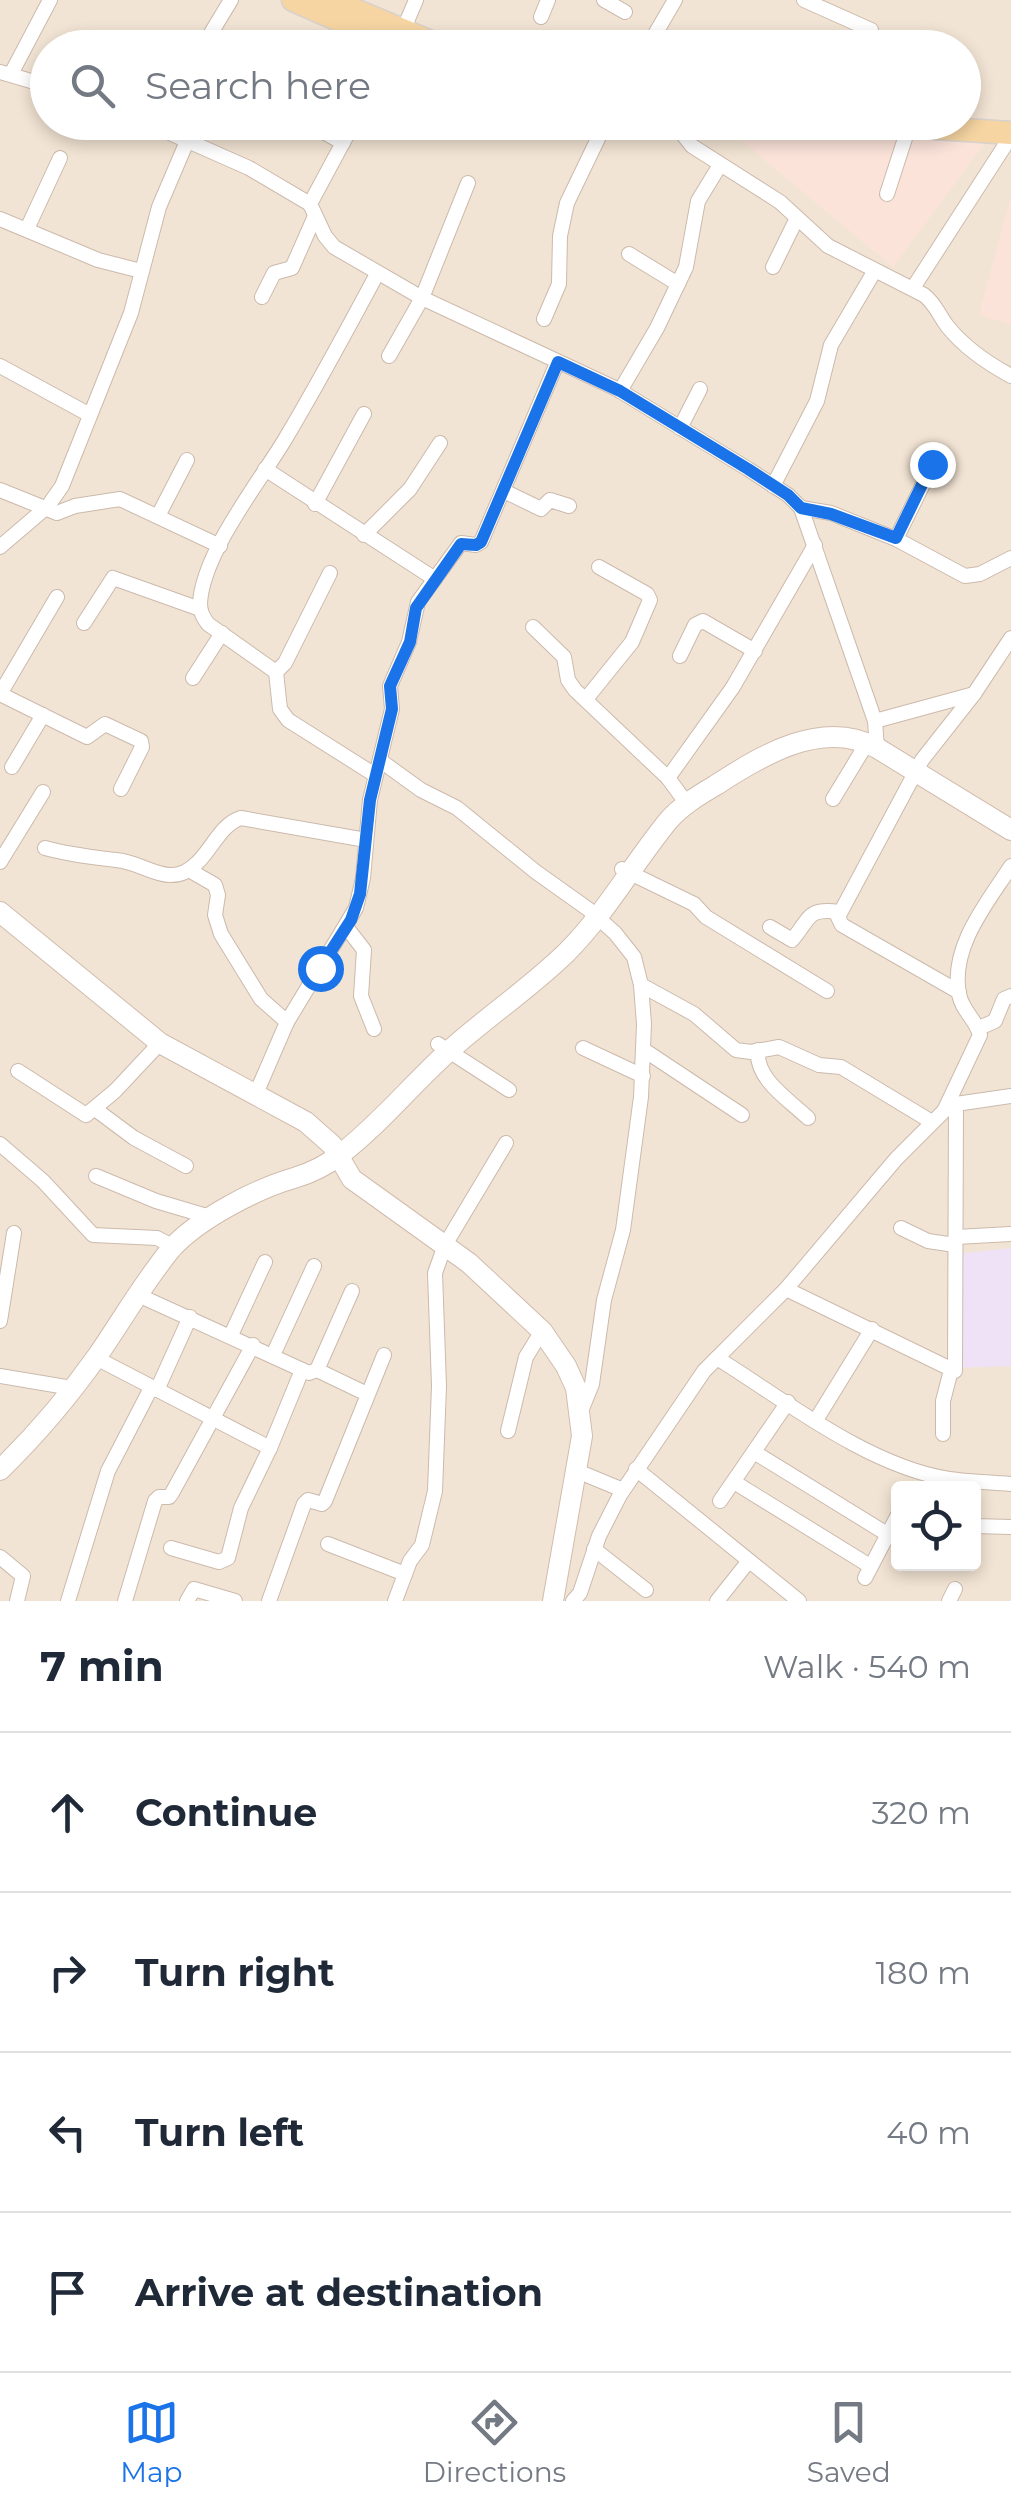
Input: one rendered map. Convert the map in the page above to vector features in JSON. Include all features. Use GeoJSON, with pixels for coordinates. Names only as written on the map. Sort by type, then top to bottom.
{"type":"FeatureCollection","features":[{"type":"Feature","properties":{"kind":"main road"},"geometry":{"type":"LineString","coordinates":[[294,0],[367,30]]}},
{"type":"Feature","properties":{"kind":"main road"},"geometry":{"type":"LineString","coordinates":[[331,0],[378,30]]}},
{"type":"Feature","properties":{"kind":"main road"},"geometry":{"type":"LineString","coordinates":[[981,120],[1011,122]]}},
{"type":"Feature","properties":{"kind":"main road"},"geometry":{"type":"LineString","coordinates":[[981,132],[1011,134]]}},
{"type":"Feature","properties":{"kind":"main road"},"geometry":{"type":"LineString","coordinates":[[0,1470],[32,1438],[96,1358],[174,1246],[210,1217],[294,1178],[301,1168],[334,1152],[378,1106],[593,913],[627,871],[660,812],[684,799],[731,760],[806,726],[837,723],[874,736],[1011,830]]}},
{"type":"Feature","properties":{"kind":"main road"},"geometry":{"type":"LineString","coordinates":[[919,766],[1011,816]]}},
{"type":"Feature","properties":{"kind":"main road"},"geometry":{"type":"LineString","coordinates":[[0,912],[160,1044],[306,1122],[352,1179],[445,1245],[514,1302],[542,1331],[566,1366],[582,1410],[577,1471],[553,1601]]}},
{"type":"Feature","properties":{"kind":"street"},"geometry":{"type":"LineString","coordinates":[[32,30],[50,0]]}},
{"type":"Feature","properties":{"kind":"street"},"geometry":{"type":"LineString","coordinates":[[213,30],[232,0]]}},
{"type":"Feature","properties":{"kind":"street"},"geometry":{"type":"LineString","coordinates":[[404,30],[416,0]]}},
{"type":"Feature","properties":{"kind":"street"},"geometry":{"type":"LineString","coordinates":[[541,17],[548,0]]}},
{"type":"Feature","properties":{"kind":"street"},"geometry":{"type":"LineString","coordinates":[[604,0],[625,12]]}},
{"type":"Feature","properties":{"kind":"street"},"geometry":{"type":"LineString","coordinates":[[658,30],[675,0]]}},
{"type":"Feature","properties":{"kind":"street"},"geometry":{"type":"LineString","coordinates":[[804,0],[871,30]]}},
{"type":"Feature","properties":{"kind":"street"},"geometry":{"type":"LineString","coordinates":[[30,33],[6,73],[30,80]]}},
{"type":"Feature","properties":{"kind":"street"},"geometry":{"type":"LineString","coordinates":[[914,288],[1011,134]]}},
{"type":"Feature","properties":{"kind":"street"},"geometry":{"type":"LineString","coordinates":[[0,546],[44,510],[62,486],[131,313],[159,207],[188,140]]}},
{"type":"Feature","properties":{"kind":"street"},"geometry":{"type":"LineString","coordinates":[[190,140],[249,168],[312,210],[334,247],[377,274],[620,391],[773,486],[801,508],[831,514],[896,538],[965,576],[980,574],[1011,558]]}},
{"type":"Feature","properties":{"kind":"street"},"geometry":{"type":"LineString","coordinates":[[338,140],[343,143]]}},
{"type":"Feature","properties":{"kind":"street"},"geometry":{"type":"LineString","coordinates":[[262,297],[274,273],[292,268],[312,210],[345,140]]}},
{"type":"Feature","properties":{"kind":"street"},"geometry":{"type":"LineString","coordinates":[[544,319],[559,284],[560,236],[567,203],[597,140]]}},
{"type":"Feature","properties":{"kind":"street"},"geometry":{"type":"LineString","coordinates":[[687,140],[771,195],[828,246],[874,272],[914,288],[933,302],[943,321],[974,353],[1011,376]]}},
{"type":"Feature","properties":{"kind":"street"},"geometry":{"type":"LineString","coordinates":[[886,194],[904,140]]}},
{"type":"Feature","properties":{"kind":"street"},"geometry":{"type":"LineString","coordinates":[[26,229],[60,158]]}},
{"type":"Feature","properties":{"kind":"street"},"geometry":{"type":"LineString","coordinates":[[620,391],[678,284],[691,248],[698,201],[720,165]]}},
{"type":"Feature","properties":{"kind":"street"},"geometry":{"type":"LineString","coordinates":[[389,356],[422,298],[468,183]]}},
{"type":"Feature","properties":{"kind":"street"},"geometry":{"type":"LineString","coordinates":[[773,267],[798,218]]}},
{"type":"Feature","properties":{"kind":"street"},"geometry":{"type":"LineString","coordinates":[[0,219],[98,260],[141,271]]}},
{"type":"Feature","properties":{"kind":"street"},"geometry":{"type":"LineString","coordinates":[[628,254],[678,284]]}},
{"type":"Feature","properties":{"kind":"street"},"geometry":{"type":"LineString","coordinates":[[773,486],[817,401],[831,344],[874,272]]}},
{"type":"Feature","properties":{"kind":"street"},"geometry":{"type":"LineString","coordinates":[[276,672],[208,624],[200,609],[202,592],[220,546],[377,274]]}},
{"type":"Feature","properties":{"kind":"street"},"geometry":{"type":"LineString","coordinates":[[255,1096],[286,1022],[356,908],[364,878],[378,768],[392,709],[390,686],[410,642],[418,602],[461,544],[481,542],[558,362]]}},
{"type":"Feature","properties":{"kind":"street"},"geometry":{"type":"LineString","coordinates":[[0,366],[90,416]]}},
{"type":"Feature","properties":{"kind":"street"},"geometry":{"type":"LineString","coordinates":[[680,428],[700,389]]}},
{"type":"Feature","properties":{"kind":"street"},"geometry":{"type":"LineString","coordinates":[[315,504],[364,414]]}},
{"type":"Feature","properties":{"kind":"street"},"geometry":{"type":"LineString","coordinates":[[364,534],[410,489],[440,443]]}},
{"type":"Feature","properties":{"kind":"street"},"geometry":{"type":"LineString","coordinates":[[158,516],[186,460]]}},
{"type":"Feature","properties":{"kind":"street"},"geometry":{"type":"LineString","coordinates":[[896,538],[932,464]]}},
{"type":"Feature","properties":{"kind":"street"},"geometry":{"type":"LineString","coordinates":[[265,469],[434,579]]}},
{"type":"Feature","properties":{"kind":"street"},"geometry":{"type":"LineString","coordinates":[[0,490],[57,513],[82,504],[120,499],[220,546]]}},
{"type":"Feature","properties":{"kind":"street"},"geometry":{"type":"LineString","coordinates":[[504,490],[541,509],[550,500],[569,506]]}},
{"type":"Feature","properties":{"kind":"street"},"geometry":{"type":"LineString","coordinates":[[801,508],[816,545],[874,736]]}},
{"type":"Feature","properties":{"kind":"street"},"geometry":{"type":"LineString","coordinates":[[668,778],[754,651],[816,545]]}},
{"type":"Feature","properties":{"kind":"street"},"geometry":{"type":"LineString","coordinates":[[586,700],[632,642],[650,600],[647,594],[599,567]]}},
{"type":"Feature","properties":{"kind":"street"},"geometry":{"type":"LineString","coordinates":[[330,574],[276,672],[280,709],[288,720],[456,808],[593,913],[634,957],[641,985],[643,1076],[623,1230],[604,1300],[592,1384],[582,1410]]}},
{"type":"Feature","properties":{"kind":"street"},"geometry":{"type":"LineString","coordinates":[[84,623],[113,578],[200,609]]}},
{"type":"Feature","properties":{"kind":"street"},"geometry":{"type":"LineString","coordinates":[[57,597],[0,694],[88,737],[106,724],[141,740],[142,747],[122,789]]}},
{"type":"Feature","properties":{"kind":"street"},"geometry":{"type":"LineString","coordinates":[[680,656],[702,621],[754,651]]}},
{"type":"Feature","properties":{"kind":"street"},"geometry":{"type":"LineString","coordinates":[[534,627],[564,657],[571,685],[668,778],[684,799]]}},
{"type":"Feature","properties":{"kind":"street"},"geometry":{"type":"LineString","coordinates":[[193,678],[222,633]]}},
{"type":"Feature","properties":{"kind":"street"},"geometry":{"type":"LineString","coordinates":[[959,992],[842,926],[839,912],[919,766],[1011,638]]}},
{"type":"Feature","properties":{"kind":"street"},"geometry":{"type":"LineString","coordinates":[[832,799],[874,736],[974,694]]}},
{"type":"Feature","properties":{"kind":"street"},"geometry":{"type":"LineString","coordinates":[[12,767],[43,716]]}},
{"type":"Feature","properties":{"kind":"street"},"geometry":{"type":"LineString","coordinates":[[0,862],[43,792]]}},
{"type":"Feature","properties":{"kind":"street"},"geometry":{"type":"LineString","coordinates":[[45,848],[76,857],[117,860],[162,876],[188,870],[233,820],[241,818],[366,840]]}},
{"type":"Feature","properties":{"kind":"street"},"geometry":{"type":"LineString","coordinates":[[943,1434],[943,1401],[951,1370],[956,1368],[951,1107],[978,1040],[978,1028],[964,1010],[958,969],[966,941],[1011,866]]}},
{"type":"Feature","properties":{"kind":"street"},"geometry":{"type":"LineString","coordinates":[[188,870],[215,885],[215,915],[221,934],[254,990],[286,1022]]}},
{"type":"Feature","properties":{"kind":"street"},"geometry":{"type":"LineString","coordinates":[[627,871],[694,904],[706,917],[826,992]]}},
{"type":"Feature","properties":{"kind":"street"},"geometry":{"type":"LineString","coordinates":[[770,928],[792,940],[813,912],[839,912]]}},
{"type":"Feature","properties":{"kind":"street"},"geometry":{"type":"LineString","coordinates":[[347,928],[364,950],[361,996],[374,1029]]}},
{"type":"Feature","properties":{"kind":"street"},"geometry":{"type":"LineString","coordinates":[[641,985],[694,1014],[736,1050],[779,1047],[819,1065],[841,1068],[932,1122]]}},
{"type":"Feature","properties":{"kind":"street"},"geometry":{"type":"LineString","coordinates":[[978,1028],[995,1021],[1004,999],[1011,996]]}},
{"type":"Feature","properties":{"kind":"street"},"geometry":{"type":"LineString","coordinates":[[18,1070],[84,1115],[95,1109],[160,1044]]}},
{"type":"Feature","properties":{"kind":"street"},"geometry":{"type":"LineString","coordinates":[[443,1047],[508,1090]]}},
{"type":"Feature","properties":{"kind":"street"},"geometry":{"type":"LineString","coordinates":[[583,1048],[643,1076]]}},
{"type":"Feature","properties":{"kind":"street"},"geometry":{"type":"LineString","coordinates":[[644,1050],[742,1115]]}},
{"type":"Feature","properties":{"kind":"street"},"geometry":{"type":"LineString","coordinates":[[758,1050],[761,1073],[808,1118]]}},
{"type":"Feature","properties":{"kind":"street"},"geometry":{"type":"LineString","coordinates":[[573,1601],[580,1593],[594,1550],[623,1490],[684,1398],[717,1358],[786,1289],[932,1122],[951,1107],[1011,1096]]}},
{"type":"Feature","properties":{"kind":"street"},"geometry":{"type":"LineString","coordinates":[[95,1109],[134,1138],[186,1166]]}},
{"type":"Feature","properties":{"kind":"street"},"geometry":{"type":"LineString","coordinates":[[395,1601],[404,1574],[422,1546],[435,1491],[439,1386],[434,1279],[445,1245],[506,1143]]}},
{"type":"Feature","properties":{"kind":"street"},"geometry":{"type":"LineString","coordinates":[[0,1144],[44,1181],[93,1234],[157,1238],[174,1246]]}},
{"type":"Feature","properties":{"kind":"street"},"geometry":{"type":"LineString","coordinates":[[96,1176],[156,1201],[210,1217]]}},
{"type":"Feature","properties":{"kind":"street"},"geometry":{"type":"LineString","coordinates":[[900,1228],[928,1241],[1011,1234]]}},
{"type":"Feature","properties":{"kind":"street"},"geometry":{"type":"LineString","coordinates":[[0,1321],[14,1233]]}},
{"type":"Feature","properties":{"kind":"street"},"geometry":{"type":"LineString","coordinates":[[231,1336],[265,1262]]}},
{"type":"Feature","properties":{"kind":"street"},"geometry":{"type":"LineString","coordinates":[[273,1355],[314,1266]]}},
{"type":"Feature","properties":{"kind":"street"},"geometry":{"type":"LineString","coordinates":[[786,1289],[951,1370]]}},
{"type":"Feature","properties":{"kind":"street"},"geometry":{"type":"LineString","coordinates":[[172,1548],[219,1562],[226,1560],[241,1508],[352,1292]]}},
{"type":"Feature","properties":{"kind":"street"},"geometry":{"type":"LineString","coordinates":[[138,1295],[368,1394]]}},
{"type":"Feature","properties":{"kind":"street"},"geometry":{"type":"LineString","coordinates":[[68,1601],[108,1471],[190,1318]]}},
{"type":"Feature","properties":{"kind":"street"},"geometry":{"type":"LineString","coordinates":[[816,1420],[872,1330]]}},
{"type":"Feature","properties":{"kind":"street"},"geometry":{"type":"LineString","coordinates":[[508,1431],[526,1357],[542,1331]]}},
{"type":"Feature","properties":{"kind":"street"},"geometry":{"type":"LineString","coordinates":[[125,1601],[155,1500],[170,1496],[253,1344]]}},
{"type":"Feature","properties":{"kind":"street"},"geometry":{"type":"LineString","coordinates":[[269,1601],[304,1504],[308,1500],[322,1504],[326,1501],[384,1355]]}},
{"type":"Feature","properties":{"kind":"street"},"geometry":{"type":"LineString","coordinates":[[96,1358],[270,1448]]}},
{"type":"Feature","properties":{"kind":"street"},"geometry":{"type":"LineString","coordinates":[[717,1358],[871,1452],[948,1479],[1011,1484]]}},
{"type":"Feature","properties":{"kind":"street"},"geometry":{"type":"LineString","coordinates":[[0,1376],[72,1388]]}},
{"type":"Feature","properties":{"kind":"street"},"geometry":{"type":"LineString","coordinates":[[720,1501],[788,1402]]}},
{"type":"Feature","properties":{"kind":"street"},"geometry":{"type":"LineString","coordinates":[[754,1452],[886,1534]]}},
{"type":"Feature","properties":{"kind":"street"},"geometry":{"type":"LineString","coordinates":[[636,1469],[799,1601]]}},
{"type":"Feature","properties":{"kind":"street"},"geometry":{"type":"LineString","coordinates":[[577,1471],[623,1490]]}},
{"type":"Feature","properties":{"kind":"street"},"geometry":{"type":"LineString","coordinates":[[921,1481],[926,1473]]}},
{"type":"Feature","properties":{"kind":"street"},"geometry":{"type":"LineString","coordinates":[[734,1482],[867,1572],[891,1526]]}},
{"type":"Feature","properties":{"kind":"street"},"geometry":{"type":"LineString","coordinates":[[981,1526],[1011,1527]]}},
{"type":"Feature","properties":{"kind":"street"},"geometry":{"type":"LineString","coordinates":[[328,1544],[404,1574]]}},
{"type":"Feature","properties":{"kind":"street"},"geometry":{"type":"LineString","coordinates":[[594,1550],[646,1590]]}},
{"type":"Feature","properties":{"kind":"street"},"geometry":{"type":"LineString","coordinates":[[0,1557],[23,1576],[17,1601]]}},
{"type":"Feature","properties":{"kind":"street"},"geometry":{"type":"LineString","coordinates":[[717,1601],[748,1562]]}},
{"type":"Feature","properties":{"kind":"street"},"geometry":{"type":"LineString","coordinates":[[187,1601],[194,1589],[234,1601]]}},
{"type":"Feature","properties":{"kind":"shaded area"},"geometry":{"type":"Polygon","coordinates":[[[0,0],[1011,0],[1011,1601],[0,1601],[0,0]]]}},
{"type":"Feature","properties":{"kind":"shaded area"},"geometry":{"type":"Polygon","coordinates":[[[981,135],[990,136],[893,267],[740,140],[981,140],[981,135]]]}},
{"type":"Feature","properties":{"kind":"shaded area"},"geometry":{"type":"Polygon","coordinates":[[[1011,196],[1011,325],[979,314],[1011,196]]]}},
{"type":"Feature","properties":{"kind":"shaded area"},"geometry":{"type":"Polygon","coordinates":[[[1011,1248],[1011,1366],[955,1368],[957,1254],[1011,1248]]]}},
{"type":"Feature","properties":{"kind":"route"},"geometry":{"type":"LineString","coordinates":[[320,968],[344,933],[360,894],[370,800],[392,709],[390,686],[410,642],[418,602],[461,544],[481,542],[558,362],[620,391],[748,469],[801,508],[851,520],[896,538],[932,464]]}}]}
